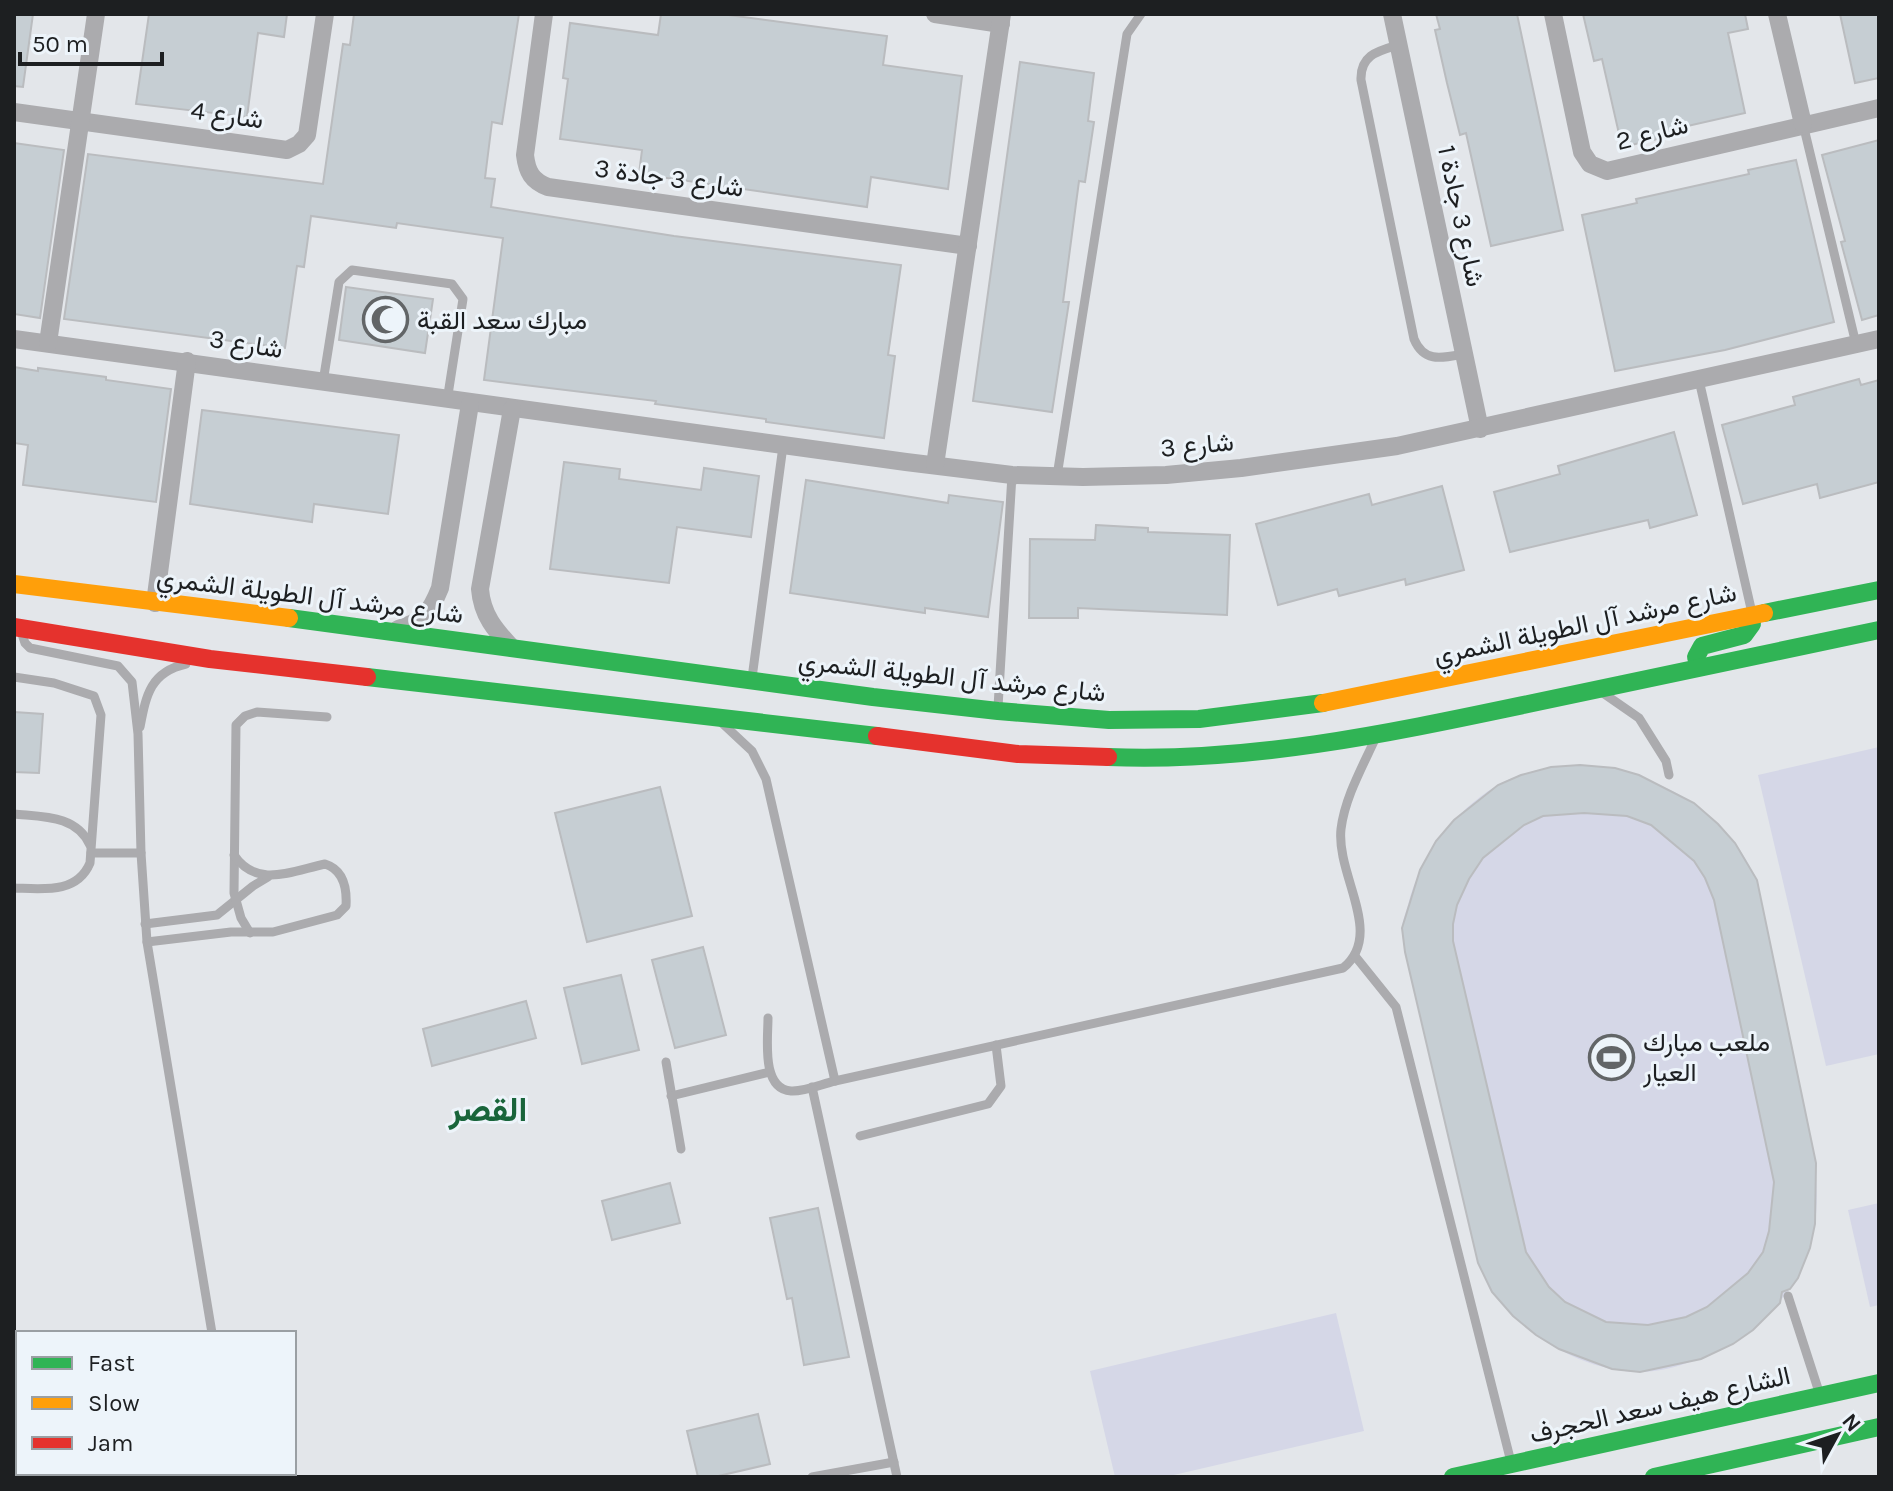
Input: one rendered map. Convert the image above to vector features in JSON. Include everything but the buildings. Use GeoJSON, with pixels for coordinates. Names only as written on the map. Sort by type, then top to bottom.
{"type":"FeatureCollection","features":[{"type":"Feature","properties":{"kind":"main road","name":"شارع مرشد آل الطويلة الشمري"},"geometry":{"type":"LineString","coordinates":[[14,584],[391,631],[751,681],[816,702],[1109,720],[1199,719],[1288,709],[1879,590]]}},
{"type":"Feature","properties":{"kind":"main road"},"geometry":{"type":"LineString","coordinates":[[14,600],[104,611],[130,610],[155,603]]}},
{"type":"Feature","properties":{"kind":"main road"},"geometry":{"type":"LineString","coordinates":[[1699,667],[1696,657],[1699,649],[1744,635],[1751,627],[1753,616]]}},
{"type":"Feature","properties":{"kind":"main road"},"geometry":{"type":"LineString","coordinates":[[17,627],[210,659],[712,715],[1018,754],[1125,758],[1233,754],[1378,734],[1879,630]]}},
{"type":"Feature","properties":{"kind":"main road"},"geometry":{"type":"LineString","coordinates":[[1590,690],[1597,677],[1650,658],[1651,646],[1639,640]]}},
{"type":"Feature","properties":{"kind":"main road"},"geometry":{"type":"LineString","coordinates":[[712,715],[744,711],[802,720],[816,702]]}},
{"type":"Feature","properties":{"kind":"main road"},"geometry":{"type":"LineString","coordinates":[[1824,1394],[1835,1395],[1846,1412],[1838,1436]]}},
{"type":"Feature","properties":{"kind":"main road","name":"الشارع هيف سعد الحجرف"},"geometry":{"type":"LineString","coordinates":[[1453,1477],[1824,1394],[1877,1404]]}},
{"type":"Feature","properties":{"kind":"main road","name":"الشارع هيف سعد الحجرف"},"geometry":{"type":"LineString","coordinates":[[1654,1477],[1838,1436],[1877,1404]]}},
{"type":"Feature","properties":{"kind":"street"},"geometry":{"type":"LineString","coordinates":[[48,343],[96,14]]}},
{"type":"Feature","properties":{"kind":"street","name":"شارع 4"},"geometry":{"type":"LineString","coordinates":[[14,112],[287,150],[307,135],[325,14]]}},
{"type":"Feature","properties":{"kind":"street","name":"شارع 3 جادة 3"},"geometry":{"type":"LineString","coordinates":[[544,14],[525,155],[531,177],[538,184],[968,246]]}},
{"type":"Feature","properties":{"kind":"street"},"geometry":{"type":"LineString","coordinates":[[935,14],[1002,19],[935,465]]}},
{"type":"Feature","properties":{"kind":"street","name":"شارع 3 جادة 1"},"geometry":{"type":"LineString","coordinates":[[1392,14],[1480,429]]}},
{"type":"Feature","properties":{"kind":"street","name":"شارع 2"},"geometry":{"type":"LineString","coordinates":[[1553,14],[1582,152],[1590,164],[1607,171],[1879,108]]}},
{"type":"Feature","properties":{"kind":"street"},"geometry":{"type":"LineString","coordinates":[[1777,14],[1803,124]]}},
{"type":"Feature","properties":{"kind":"street","name":"شارع 3"},"geometry":{"type":"LineString","coordinates":[[14,339],[783,446],[1012,475],[1057,476],[1166,475],[1397,446],[1879,339]]}},
{"type":"Feature","properties":{"kind":"street"},"geometry":{"type":"LineString","coordinates":[[155,603],[187,361]]}},
{"type":"Feature","properties":{"kind":"street"},"geometry":{"type":"LineString","coordinates":[[391,631],[418,623],[432,607],[440,588],[470,404]]}},
{"type":"Feature","properties":{"kind":"street"},"geometry":{"type":"LineString","coordinates":[[512,409],[480,589],[481,603],[491,625],[512,648]]}},
{"type":"Feature","properties":{"kind":"lane"},"geometry":{"type":"LineString","coordinates":[[1057,476],[1127,34],[1141,14]]}},
{"type":"Feature","properties":{"kind":"lane"},"geometry":{"type":"LineString","coordinates":[[1398,45],[1370,54],[1360,70],[1414,339],[1424,355],[1433,358],[1464,354]]}},
{"type":"Feature","properties":{"kind":"lane"},"geometry":{"type":"LineString","coordinates":[[1803,124],[1856,344]]}},
{"type":"Feature","properties":{"kind":"lane"},"geometry":{"type":"LineString","coordinates":[[323,382],[339,282],[352,270],[452,284],[463,299],[447,401]]}},
{"type":"Feature","properties":{"kind":"lane"},"geometry":{"type":"LineString","coordinates":[[1699,380],[1753,616]]}},
{"type":"Feature","properties":{"kind":"lane"},"geometry":{"type":"LineString","coordinates":[[751,681],[783,446]]}},
{"type":"Feature","properties":{"kind":"lane"},"geometry":{"type":"LineString","coordinates":[[998,711],[1012,475]]}},
{"type":"Feature","properties":{"kind":"lane"},"geometry":{"type":"LineString","coordinates":[[17,627],[30,648],[118,666],[132,682],[138,734],[147,942],[212,1331]]}},
{"type":"Feature","properties":{"kind":"lane"},"geometry":{"type":"LineString","coordinates":[[138,734],[147,693],[160,675],[172,667],[210,659]]}},
{"type":"Feature","properties":{"kind":"lane"},"geometry":{"type":"LineString","coordinates":[[14,677],[78,688],[94,696],[98,703],[100,734],[91,853],[86,871],[70,886],[14,888]]}},
{"type":"Feature","properties":{"kind":"lane"},"geometry":{"type":"LineString","coordinates":[[1590,690],[1639,718],[1666,761],[1669,775]]}},
{"type":"Feature","properties":{"kind":"lane"},"geometry":{"type":"LineString","coordinates":[[250,933],[236,901],[236,725],[245,716],[257,712],[327,717]]}},
{"type":"Feature","properties":{"kind":"lane"},"geometry":{"type":"LineString","coordinates":[[712,715],[752,751],[766,779],[835,1081]]}},
{"type":"Feature","properties":{"kind":"lane"},"geometry":{"type":"LineString","coordinates":[[768,1018],[770,1072],[782,1088],[793,1091],[1343,968],[1355,956],[1362,939],[1362,928],[1340,843],[1341,829],[1347,802],[1378,734]]}},
{"type":"Feature","properties":{"kind":"lane"},"geometry":{"type":"LineString","coordinates":[[14,814],[46,817],[74,825],[85,834],[91,853]]}},
{"type":"Feature","properties":{"kind":"lane"},"geometry":{"type":"LineString","coordinates":[[91,853],[141,853]]}},
{"type":"Feature","properties":{"kind":"lane"},"geometry":{"type":"LineString","coordinates":[[147,942],[231,932],[273,932],[330,918],[343,912],[346,906],[340,873],[331,866],[325,864],[272,875],[254,874],[246,870],[234,855]]}},
{"type":"Feature","properties":{"kind":"lane"},"geometry":{"type":"LineString","coordinates":[[145,924],[210,917],[224,911],[253,886],[272,875]]}},
{"type":"Feature","properties":{"kind":"lane"},"geometry":{"type":"LineString","coordinates":[[1355,956],[1396,1007],[1512,1466]]}},
{"type":"Feature","properties":{"kind":"lane"},"geometry":{"type":"LineString","coordinates":[[860,1136],[988,1104],[1001,1086],[996,1045]]}},
{"type":"Feature","properties":{"kind":"lane"},"geometry":{"type":"LineString","coordinates":[[666,1062],[681,1149]]}},
{"type":"Feature","properties":{"kind":"lane"},"geometry":{"type":"LineString","coordinates":[[671,1096],[770,1072]]}},
{"type":"Feature","properties":{"kind":"lane"},"geometry":{"type":"LineString","coordinates":[[812,1087],[897,1477]]}},
{"type":"Feature","properties":{"kind":"lane"},"geometry":{"type":"LineString","coordinates":[[1788,1296],[1824,1394]]}},
{"type":"Feature","properties":{"kind":"lane"},"geometry":{"type":"LineString","coordinates":[[819,1476],[870,1472],[894,1462]]}},
{"type":"Feature","properties":{"kind":"shaded area"},"geometry":{"type":"Polygon","coordinates":[[[1879,747],[1879,1054],[1826,1066],[1758,775],[1879,747]]]}},
{"type":"Feature","properties":{"kind":"shaded area","name":"ملعب مبارك العيار"},"geometry":{"type":"Polygon","coordinates":[[[1580,765],[1624,772],[1685,798],[1719,825],[1746,860],[1757,880],[1815,1163],[1817,1203],[1811,1243],[1805,1261],[1786,1293],[1746,1332],[1709,1353],[1664,1370],[1619,1370],[1578,1359],[1523,1325],[1489,1288],[1478,1263],[1405,952],[1403,924],[1416,880],[1454,820],[1481,796],[1516,777],[1580,765]]]}},
{"type":"Feature","properties":{"kind":"shaded area"},"geometry":{"type":"Polygon","coordinates":[[[1879,1203],[1879,1305],[1870,1307],[1848,1210],[1879,1203]]]}},
{"type":"Feature","properties":{"kind":"shaded area"},"geometry":{"type":"Polygon","coordinates":[[[1336,1313],[1364,1431],[1165,1477],[1115,1477],[1090,1371],[1336,1313]]]}},
{"type":"Feature","properties":{"kind":"traffic: fast"},"geometry":{"type":"LineString","coordinates":[[1764,613],[1879,590]]}},
{"type":"Feature","properties":{"kind":"traffic: fast"},"geometry":{"type":"LineString","coordinates":[[289,618],[998,711],[1109,720],[1199,719],[1323,703]]}},
{"type":"Feature","properties":{"kind":"traffic: fast"},"geometry":{"type":"LineString","coordinates":[[1699,667],[1696,657],[1702,646],[1744,635],[1752,624]]}},
{"type":"Feature","properties":{"kind":"traffic: fast"},"geometry":{"type":"LineString","coordinates":[[1108,757],[1214,755],[1320,744],[1476,715],[1879,630]]}},
{"type":"Feature","properties":{"kind":"traffic: fast"},"geometry":{"type":"LineString","coordinates":[[367,677],[877,736]]}},
{"type":"Feature","properties":{"kind":"traffic: fast"},"geometry":{"type":"LineString","coordinates":[[1453,1477],[1879,1383]]}},
{"type":"Feature","properties":{"kind":"traffic: fast"},"geometry":{"type":"LineString","coordinates":[[1654,1477],[1879,1427]]}},
{"type":"Feature","properties":{"kind":"traffic: slow"},"geometry":{"type":"LineString","coordinates":[[14,584],[289,618]]}},
{"type":"Feature","properties":{"kind":"traffic: slow"},"geometry":{"type":"LineString","coordinates":[[1323,703],[1764,613]]}},
{"type":"Feature","properties":{"kind":"traffic: jam"},"geometry":{"type":"LineString","coordinates":[[14,627],[210,659],[367,677]]}},
{"type":"Feature","properties":{"kind":"traffic: jam"},"geometry":{"type":"LineString","coordinates":[[877,736],[1018,754],[1108,757]]}},
{"type":"Feature","properties":{"kind":"place","name":"مبارك سعد القبة"},"geometry":{"type":"Point","coordinates":[386,320]}},
{"type":"Feature","properties":{"kind":"place","name":"ملعب مبارك العيار"},"geometry":{"type":"Point","coordinates":[1612,1057]}},
{"type":"Feature","properties":{"kind":"district","name":"القصر"},"geometry":{"type":"Point","coordinates":[488,1110]}}]}
